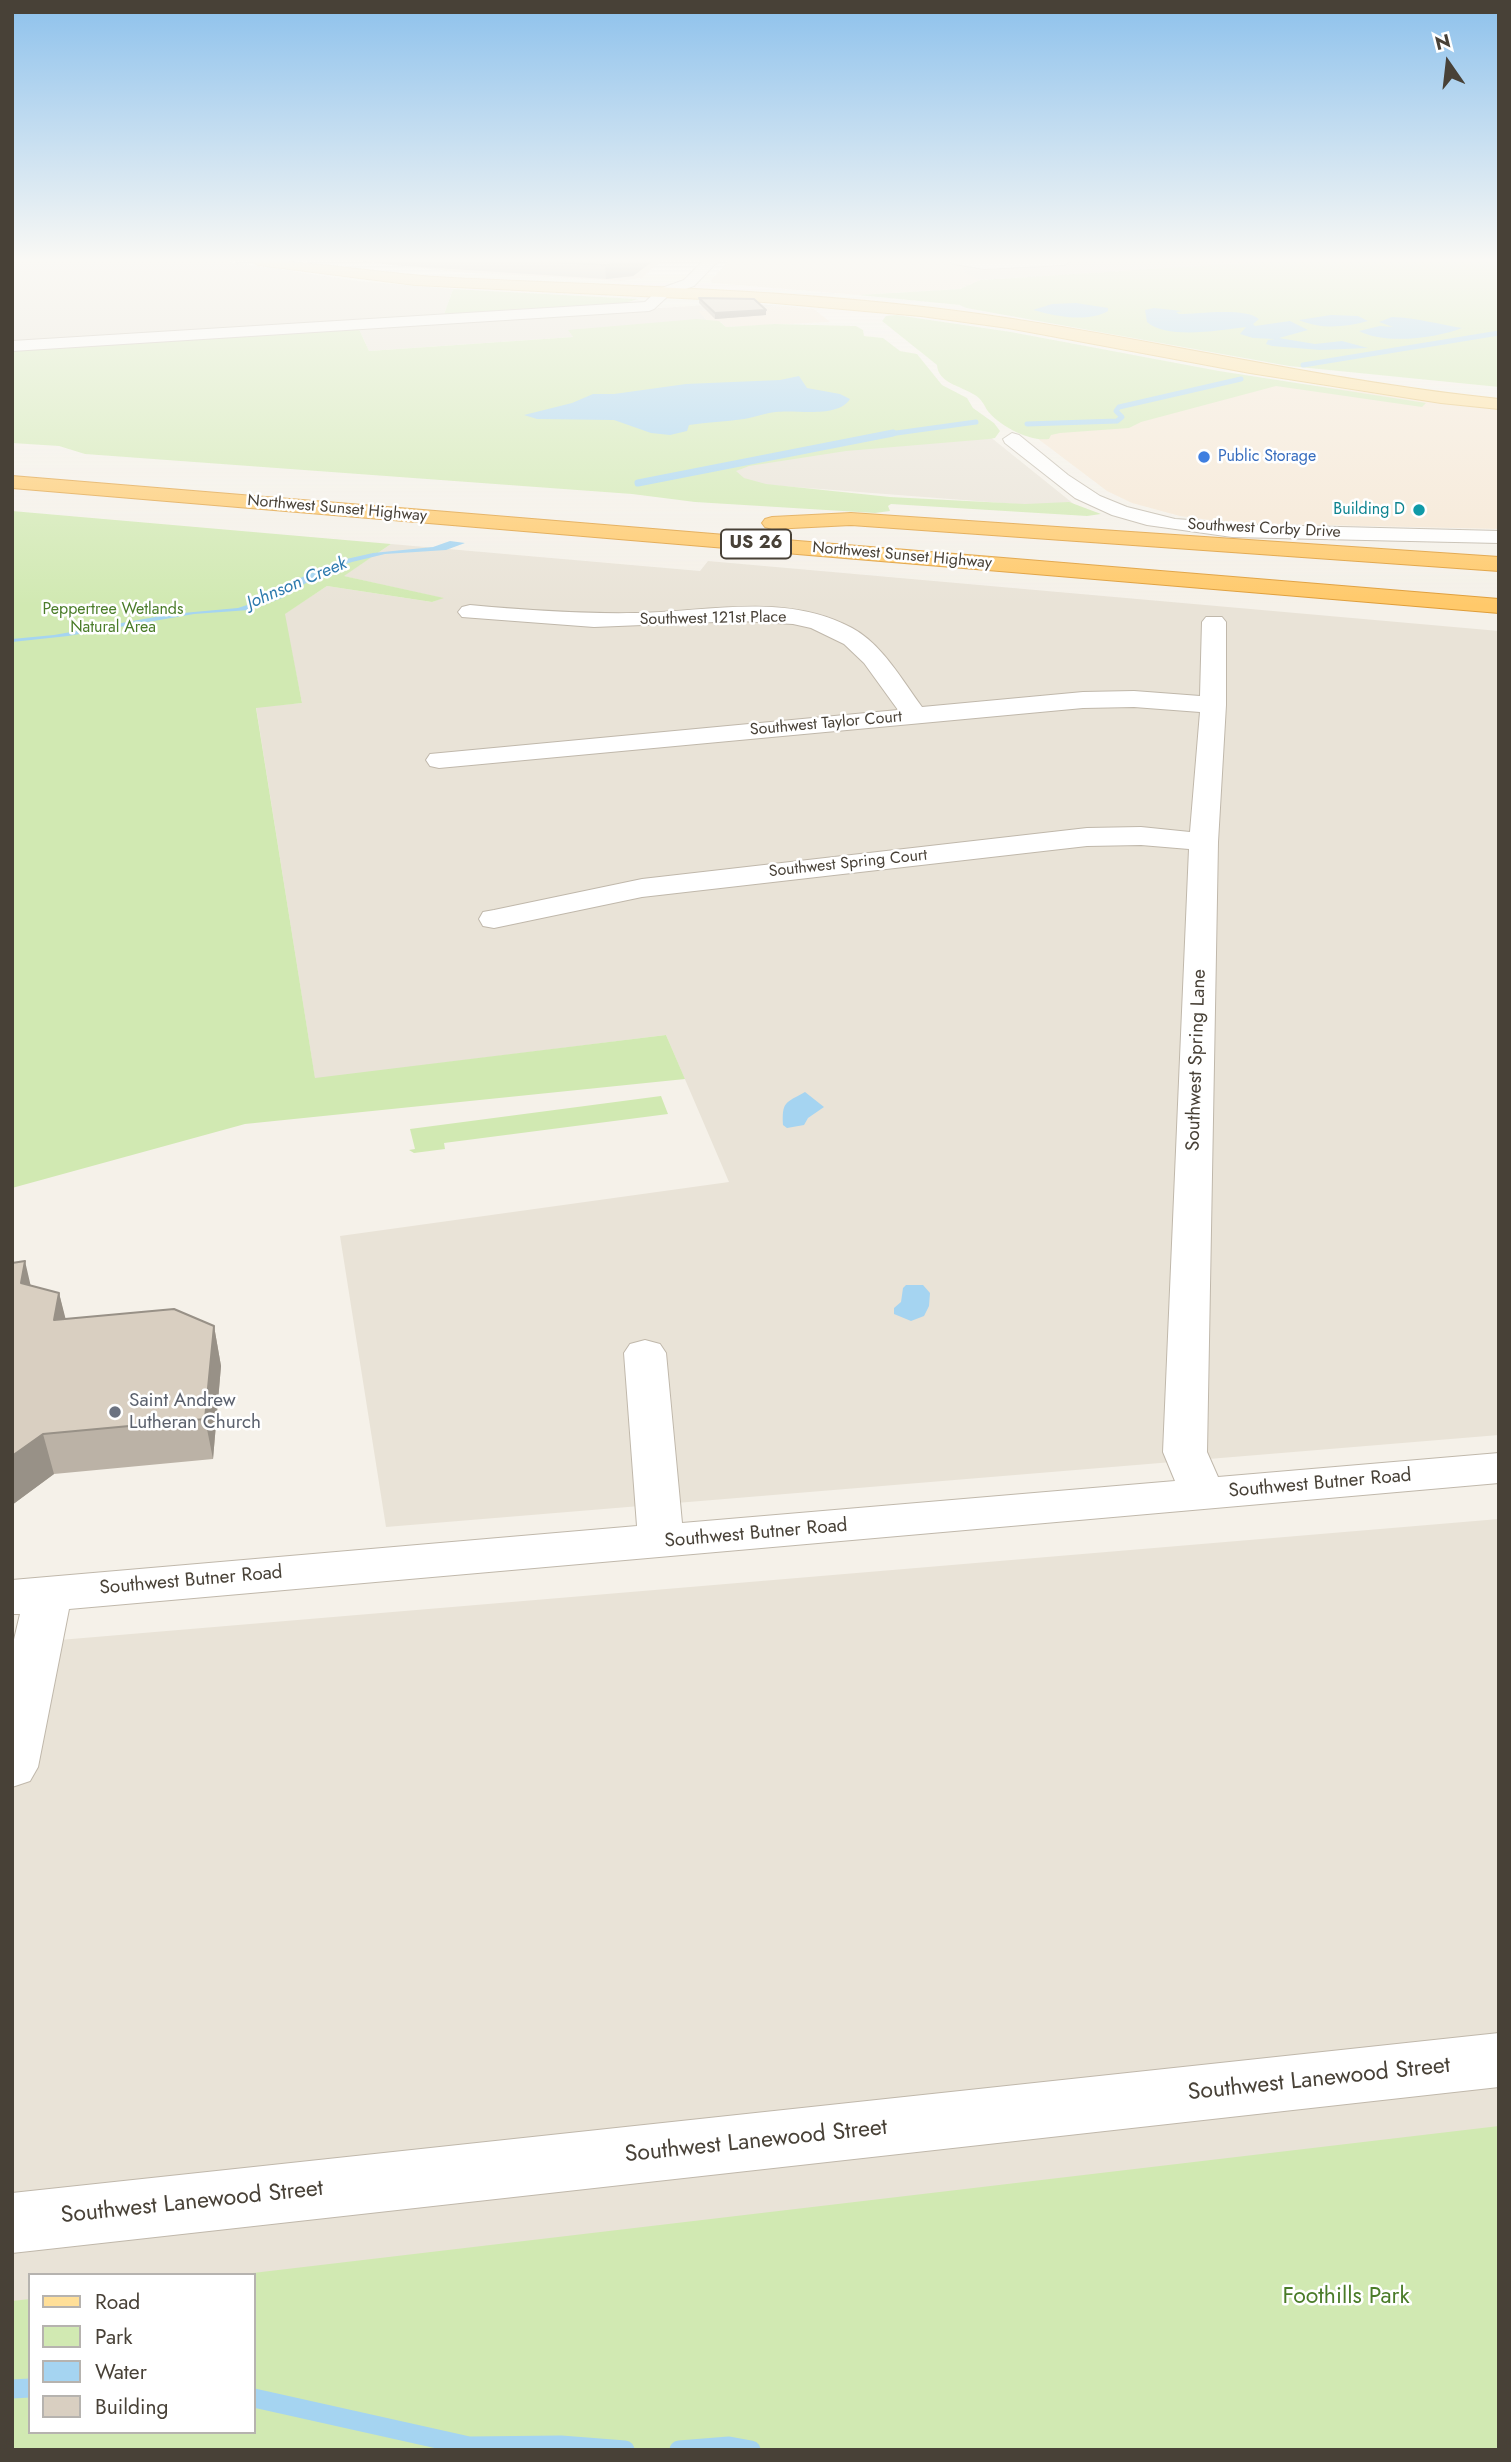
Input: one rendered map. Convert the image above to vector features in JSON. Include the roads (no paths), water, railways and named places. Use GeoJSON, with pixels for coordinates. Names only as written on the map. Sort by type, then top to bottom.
{"type":"FeatureCollection","features":[{"type":"Feature","properties":{"kind":"highway","name":"Northwest Sunset Highway"},"geometry":{"type":"LineString","coordinates":[[12,482],[1499,606]]}},
{"type":"Feature","properties":{"kind":"highway","name":"Northwest Sunset Highway"},"geometry":{"type":"LineString","coordinates":[[1499,564],[851,519],[765,523],[1499,583]]}},
{"type":"Feature","properties":{"kind":"main road"},"geometry":{"type":"LineString","coordinates":[[1306,376],[1441,398],[1499,404]]}},
{"type":"Feature","properties":{"kind":"main road"},"geometry":{"type":"LineString","coordinates":[[1405,390],[1499,396]]}},
{"type":"Feature","properties":{"kind":"street","name":"Southwest Corby Drive"},"geometry":{"type":"LineString","coordinates":[[1013,439],[1080,493],[1113,508],[1161,522],[1266,532],[1499,537]]}},
{"type":"Feature","properties":{"kind":"street","name":"Southwest 121st Place"},"geometry":{"type":"LineString","coordinates":[[470,612],[598,620],[766,615],[823,624],[855,640],[915,716]]}},
{"type":"Feature","properties":{"kind":"street","name":"Southwest Spring Lane"},"geometry":{"type":"LineString","coordinates":[[1204,1493],[1185,1452],[1204,842],[1213,705],[1214,622]]}},
{"type":"Feature","properties":{"kind":"street","name":"Southwest Taylor Court"},"geometry":{"type":"LineString","coordinates":[[439,761],[1083,700],[1134,699],[1213,705]]}},
{"type":"Feature","properties":{"kind":"street","name":"Southwest Spring Court"},"geometry":{"type":"LineString","coordinates":[[494,919],[642,888],[1073,839],[1141,836],[1204,842]]}},
{"type":"Feature","properties":{"kind":"street"},"geometry":{"type":"LineString","coordinates":[[645,1353],[661,1542]]}},
{"type":"Feature","properties":{"kind":"street","name":"Southwest Butner Road"},"geometry":{"type":"LineString","coordinates":[[30,1595],[1499,1468]]}},
{"type":"Feature","properties":{"kind":"street"},"geometry":{"type":"LineString","coordinates":[[12,1767],[30,1595]]}},
{"type":"Feature","properties":{"kind":"street","name":"Southwest Lanewood Street"},"geometry":{"type":"LineString","coordinates":[[12,2223],[1499,2060]]}},
{"type":"Feature","properties":{"kind":"water"},"geometry":{"type":"Polygon","coordinates":[[[799,376],[807,388],[840,394],[850,399],[836,409],[826,411],[784,411],[689,425],[687,431],[670,435],[651,433],[614,420],[537,419],[524,415],[572,403],[593,394],[614,394],[686,384],[780,380],[799,376]]]}},
{"type":"Feature","properties":{"kind":"water"},"geometry":{"type":"Polygon","coordinates":[[[450,541],[465,543],[446,550],[385,554],[352,562],[327,570],[282,598],[249,610],[194,614],[68,636],[12,642],[12,639],[54,635],[172,614],[238,608],[265,599],[298,579],[342,560],[373,553],[433,547],[450,541]]]}},
{"type":"Feature","properties":{"kind":"water"},"geometry":{"type":"Polygon","coordinates":[[[805,1092],[824,1107],[808,1118],[804,1125],[787,1128],[783,1125],[784,1107],[805,1092]]]}},
{"type":"Feature","properties":{"kind":"water"},"geometry":{"type":"Polygon","coordinates":[[[906,1285],[923,1285],[930,1293],[929,1306],[924,1316],[911,1321],[894,1314],[894,1308],[901,1302],[906,1285]]]}},
{"type":"Feature","properties":{"kind":"waterway","name":"Johnson Creek"},"geometry":{"type":"LineString","coordinates":[[1027,424],[1117,421],[1122,417],[1116,411],[1119,407],[1241,379]]}},
{"type":"Feature","properties":{"kind":"waterway","name":"Johnson Creek"},"geometry":{"type":"LineString","coordinates":[[885,435],[976,422]]}},
{"type":"Feature","properties":{"kind":"waterway","name":"Johnson Creek"},"geometry":{"type":"LineString","coordinates":[[885,435],[893,433]]}},
{"type":"Feature","properties":{"kind":"waterway","name":"Johnson Creek"},"geometry":{"type":"LineString","coordinates":[[638,483],[885,435]]}},
{"type":"Feature","properties":{"kind":"waterway"},"geometry":{"type":"LineString","coordinates":[[12,2389],[28,2388]]}},
{"type":"Feature","properties":{"kind":"waterway"},"geometry":{"type":"LineString","coordinates":[[256,2398],[469,2446],[561,2445],[625,2450]]}},
{"type":"Feature","properties":{"kind":"waterway"},"geometry":{"type":"LineString","coordinates":[[679,2450],[729,2446],[751,2450]]}},
{"type":"Feature","properties":{"kind":"place","name":"Public Storage"},"geometry":{"type":"Point","coordinates":[1204,457]}},
{"type":"Feature","properties":{"kind":"place","name":"Building D"},"geometry":{"type":"Point","coordinates":[1419,510]}},
{"type":"Feature","properties":{"kind":"place","name":"Saint Andrew Lutheran Church"},"geometry":{"type":"Point","coordinates":[115,1412]}},
{"type":"Feature","properties":{"kind":"park label","name":"Peppertree Wetlands Natural Area"},"geometry":{"type":"Point","coordinates":[113,619]}},
{"type":"Feature","properties":{"kind":"park label","name":"Foothills Park"},"geometry":{"type":"Point","coordinates":[1346,2297]}}]}
